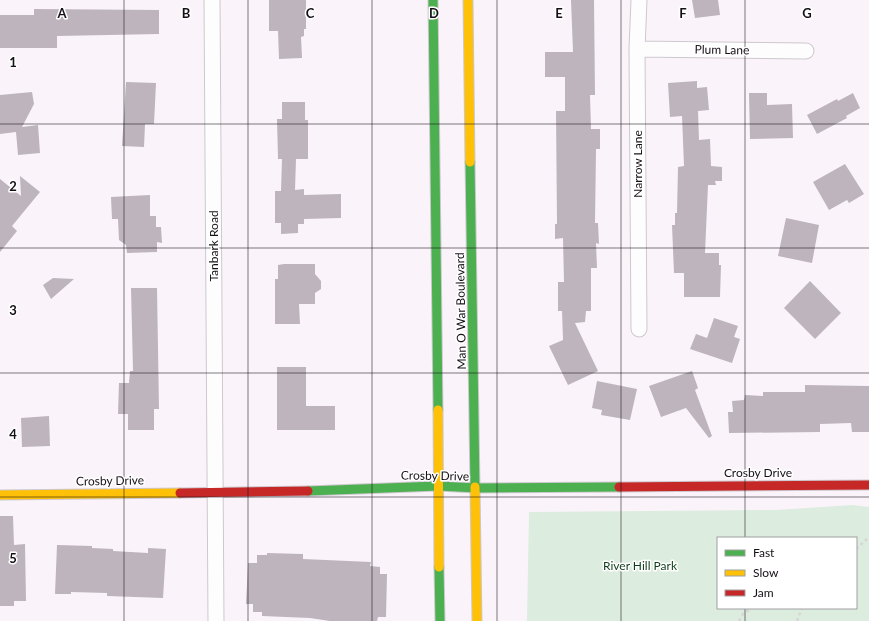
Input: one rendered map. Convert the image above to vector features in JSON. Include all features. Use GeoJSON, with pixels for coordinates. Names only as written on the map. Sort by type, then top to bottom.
{"type":"FeatureCollection","features":[{"type":"Feature","properties":{"kind":"main road","name":"Man O War Boulevard"},"geometry":{"type":"LineString","coordinates":[[433,0],[440,621]]}},
{"type":"Feature","properties":{"kind":"main road","name":"Man O War Boulevard"},"geometry":{"type":"LineString","coordinates":[[468,0],[477,621]]}},
{"type":"Feature","properties":{"kind":"main road","name":"Crosby Drive"},"geometry":{"type":"LineString","coordinates":[[0,495],[438,486],[476,488],[869,484]]}},
{"type":"Feature","properties":{"kind":"street","name":"Tanbark Road"},"geometry":{"type":"LineString","coordinates":[[212,0],[216,621]]}},
{"type":"Feature","properties":{"kind":"street","name":"Narrow Lane"},"geometry":{"type":"LineString","coordinates":[[639,0],[637,48],[639,329]]}},
{"type":"Feature","properties":{"kind":"street","name":"Plum Lane"},"geometry":{"type":"LineString","coordinates":[[637,48],[806,51]]}},
{"type":"Feature","properties":{"kind":"path"},"geometry":{"type":"LineString","coordinates":[[857,548],[869,537]]}},
{"type":"Feature","properties":{"kind":"path"},"geometry":{"type":"LineString","coordinates":[[739,621],[743,614],[750,609]]}},
{"type":"Feature","properties":{"kind":"path"},"geometry":{"type":"LineString","coordinates":[[797,621],[802,609]]}},
{"type":"Feature","properties":{"kind":"green space","name":"River Hill Park"},"geometry":{"type":"Polygon","coordinates":[[[853,505],[869,507],[869,621],[527,621],[529,512],[776,510],[853,505]]]}},
{"type":"Feature","properties":{"kind":"building"},"geometry":{"type":"Polygon","coordinates":[[[269,0],[306,0],[306,29],[304,29],[304,36],[301,37],[302,58],[279,59],[278,31],[269,31],[269,0]]]}},
{"type":"Feature","properties":{"kind":"building"},"geometry":{"type":"Polygon","coordinates":[[[571,0],[594,0],[595,95],[590,95],[591,129],[600,129],[600,149],[596,149],[595,223],[598,223],[599,244],[596,243],[597,268],[591,268],[591,311],[586,311],[585,322],[575,323],[598,371],[568,385],[549,346],[563,340],[562,311],[558,311],[558,282],[564,282],[563,238],[555,239],[555,224],[557,224],[556,111],[565,111],[565,77],[545,77],[545,52],[573,52],[571,0]]]}},
{"type":"Feature","properties":{"kind":"building"},"geometry":{"type":"Polygon","coordinates":[[[692,0],[718,0],[720,15],[695,18],[692,0]]]}},
{"type":"Feature","properties":{"kind":"building"},"geometry":{"type":"Polygon","coordinates":[[[34,9],[159,10],[159,34],[57,36],[57,48],[0,48],[0,15],[34,15],[34,9]]]}},
{"type":"Feature","properties":{"kind":"building"},"geometry":{"type":"Polygon","coordinates":[[[697,81],[697,88],[707,87],[709,110],[698,111],[699,140],[710,139],[711,166],[722,167],[722,181],[715,181],[716,185],[708,185],[705,253],[719,253],[719,265],[721,265],[720,297],[684,297],[684,273],[674,273],[672,225],[675,225],[675,213],[677,213],[678,167],[684,166],[682,116],[670,117],[668,83],[697,81]]]}},
{"type":"Feature","properties":{"kind":"building"},"geometry":{"type":"Polygon","coordinates":[[[126,82],[156,83],[154,124],[145,124],[144,147],[122,146],[126,82]]]}},
{"type":"Feature","properties":{"kind":"building"},"geometry":{"type":"Polygon","coordinates":[[[32,92],[34,104],[22,127],[38,125],[40,153],[18,155],[16,132],[0,134],[0,95],[32,92]]]}},
{"type":"Feature","properties":{"kind":"building"},"geometry":{"type":"Polygon","coordinates":[[[749,93],[767,93],[767,105],[792,104],[793,138],[750,139],[749,93]]]}},
{"type":"Feature","properties":{"kind":"building"},"geometry":{"type":"Polygon","coordinates":[[[853,93],[860,108],[846,116],[847,118],[817,134],[807,115],[837,99],[838,101],[853,93]]]}},
{"type":"Feature","properties":{"kind":"building"},"geometry":{"type":"Polygon","coordinates":[[[282,102],[305,102],[305,120],[308,120],[308,159],[296,159],[295,190],[304,189],[304,195],[341,194],[341,218],[304,219],[304,224],[298,224],[298,233],[281,234],[281,223],[275,223],[275,191],[281,191],[282,159],[278,159],[277,119],[282,119],[282,102]]]}},
{"type":"Feature","properties":{"kind":"building"},"geometry":{"type":"Polygon","coordinates":[[[845,164],[864,194],[849,203],[847,200],[829,210],[813,182],[845,164]]]}},
{"type":"Feature","properties":{"kind":"building"},"geometry":{"type":"Polygon","coordinates":[[[20,176],[40,192],[12,226],[17,231],[0,252],[0,179],[21,196],[20,176]]]}},
{"type":"Feature","properties":{"kind":"building"},"geometry":{"type":"Polygon","coordinates":[[[150,195],[150,216],[156,216],[156,227],[161,227],[162,243],[157,242],[157,252],[127,253],[126,245],[119,240],[118,219],[112,219],[111,197],[150,195]]]}},
{"type":"Feature","properties":{"kind":"building"},"geometry":{"type":"Polygon","coordinates":[[[786,218],[819,225],[812,263],[778,256],[786,218]]]}},
{"type":"Feature","properties":{"kind":"building"},"geometry":{"type":"Polygon","coordinates":[[[315,264],[315,274],[321,281],[321,289],[315,293],[315,304],[299,304],[300,324],[275,324],[275,279],[278,279],[278,265],[315,264]]]}},
{"type":"Feature","properties":{"kind":"building"},"geometry":{"type":"Polygon","coordinates":[[[53,278],[74,279],[51,299],[43,285],[53,278]]]}},
{"type":"Feature","properties":{"kind":"building"},"geometry":{"type":"Polygon","coordinates":[[[810,281],[841,313],[815,339],[784,308],[810,281]]]}},
{"type":"Feature","properties":{"kind":"building"},"geometry":{"type":"Polygon","coordinates":[[[131,288],[157,288],[159,409],[154,409],[154,430],[128,430],[128,414],[118,414],[119,383],[129,383],[130,371],[133,371],[131,288]]]}},
{"type":"Feature","properties":{"kind":"building"},"geometry":{"type":"Polygon","coordinates":[[[714,318],[738,326],[734,337],[740,339],[732,363],[690,349],[696,334],[707,338],[714,318]]]}},
{"type":"Feature","properties":{"kind":"building"},"geometry":{"type":"Polygon","coordinates":[[[277,367],[306,367],[306,406],[335,406],[335,430],[277,430],[277,367]]]}},
{"type":"Feature","properties":{"kind":"building"},"geometry":{"type":"Polygon","coordinates":[[[692,371],[698,388],[695,390],[712,436],[709,438],[686,408],[661,417],[649,386],[692,371]]]}},
{"type":"Feature","properties":{"kind":"building"},"geometry":{"type":"Polygon","coordinates":[[[597,381],[637,389],[630,420],[601,415],[602,410],[592,408],[597,381]]]}},
{"type":"Feature","properties":{"kind":"building"},"geometry":{"type":"Polygon","coordinates":[[[805,385],[869,386],[869,432],[852,432],[851,423],[820,424],[820,432],[729,433],[728,412],[733,412],[732,401],[744,400],[745,395],[763,396],[763,392],[805,392],[805,385]]]}},
{"type":"Feature","properties":{"kind":"building"},"geometry":{"type":"Polygon","coordinates":[[[49,416],[50,446],[22,447],[21,418],[49,416]]]}},
{"type":"Feature","properties":{"kind":"building"},"geometry":{"type":"Polygon","coordinates":[[[0,516],[13,516],[14,545],[25,544],[26,601],[14,601],[14,606],[0,606],[0,516]]]}},
{"type":"Feature","properties":{"kind":"building"},"geometry":{"type":"Polygon","coordinates":[[[57,545],[92,546],[92,548],[113,549],[113,551],[148,553],[148,548],[166,549],[163,598],[107,596],[107,593],[71,592],[71,594],[55,594],[57,545]]]}},
{"type":"Feature","properties":{"kind":"building"},"geometry":{"type":"Polygon","coordinates":[[[267,553],[303,554],[303,559],[371,562],[370,566],[380,567],[380,574],[387,574],[386,617],[378,617],[377,621],[330,621],[310,618],[262,616],[262,612],[253,612],[253,604],[246,604],[248,563],[257,563],[257,555],[267,555],[267,553]]]}},
{"type":"Feature","properties":{"kind":"traffic: fast"},"geometry":{"type":"LineString","coordinates":[[433,0],[438,410]]}},
{"type":"Feature","properties":{"kind":"traffic: fast"},"geometry":{"type":"LineString","coordinates":[[470,162],[475,487]]}},
{"type":"Feature","properties":{"kind":"traffic: fast"},"geometry":{"type":"LineString","coordinates":[[308,491],[438,486],[476,488],[619,487]]}},
{"type":"Feature","properties":{"kind":"traffic: fast"},"geometry":{"type":"LineString","coordinates":[[439,567],[440,621]]}},
{"type":"Feature","properties":{"kind":"traffic: slow"},"geometry":{"type":"LineString","coordinates":[[468,0],[470,162]]}},
{"type":"Feature","properties":{"kind":"traffic: slow"},"geometry":{"type":"LineString","coordinates":[[438,410],[439,567]]}},
{"type":"Feature","properties":{"kind":"traffic: slow"},"geometry":{"type":"LineString","coordinates":[[475,487],[477,621]]}},
{"type":"Feature","properties":{"kind":"traffic: slow"},"geometry":{"type":"LineString","coordinates":[[0,495],[180,493]]}},
{"type":"Feature","properties":{"kind":"traffic: jam"},"geometry":{"type":"LineString","coordinates":[[619,487],[869,485]]}},
{"type":"Feature","properties":{"kind":"traffic: jam"},"geometry":{"type":"LineString","coordinates":[[180,493],[308,491]]}}]}
